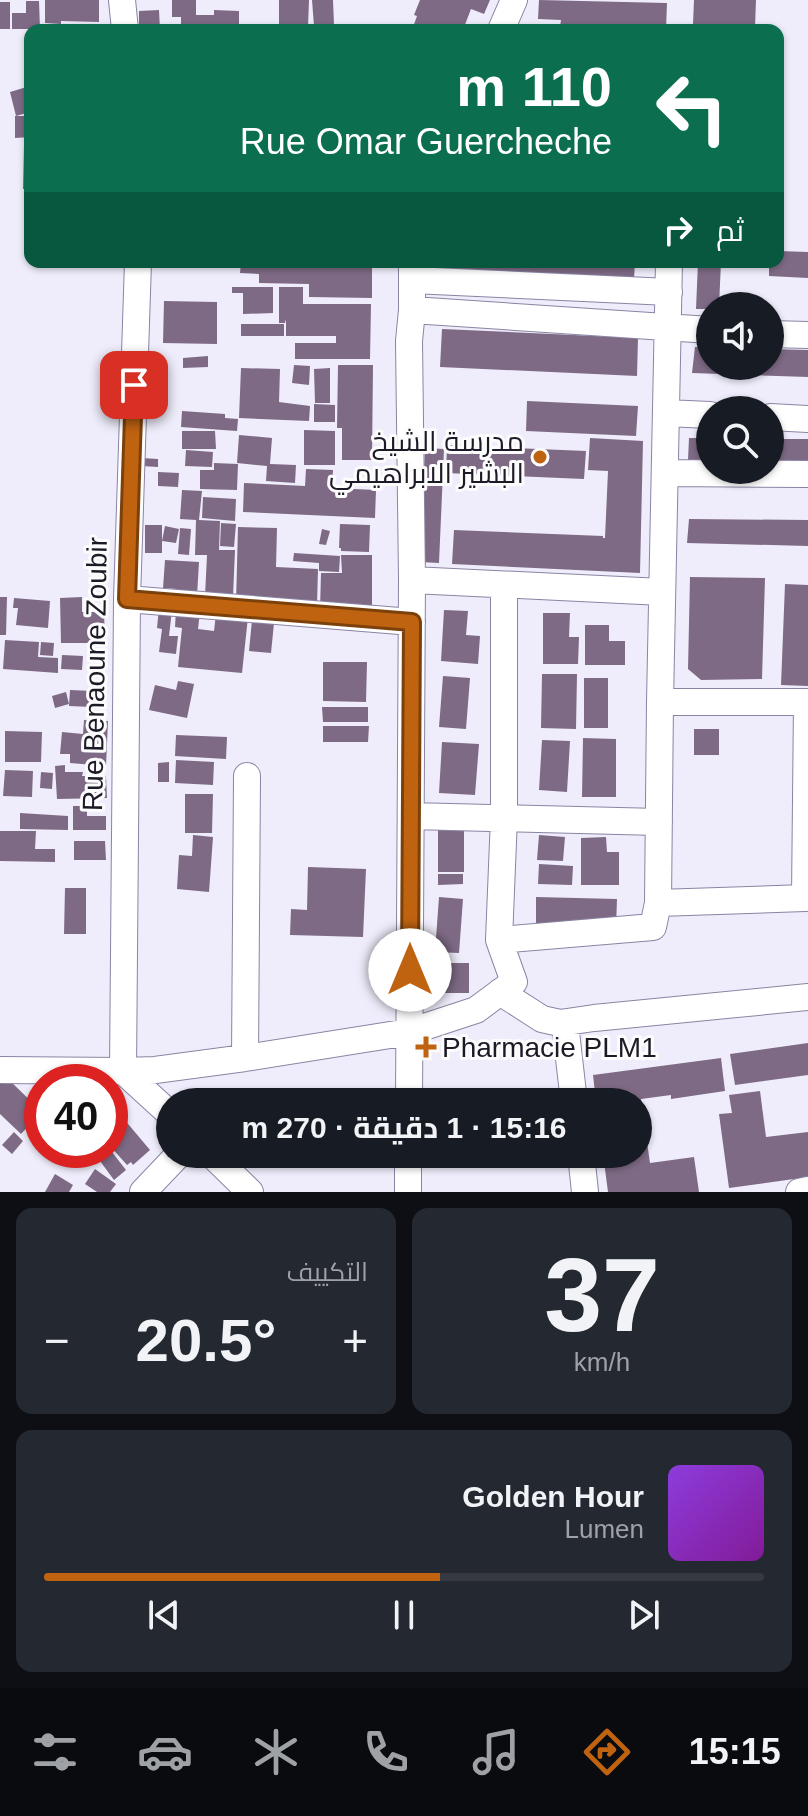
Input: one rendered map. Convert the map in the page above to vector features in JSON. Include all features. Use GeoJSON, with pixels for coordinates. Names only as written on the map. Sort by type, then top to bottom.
{"type":"FeatureCollection","features":[{"type":"Feature","properties":{"kind":"street"},"geometry":{"type":"LineString","coordinates":[[122,0],[124,24]]}},
{"type":"Feature","properties":{"kind":"street"},"geometry":{"type":"LineString","coordinates":[[504,24],[514,0]]}},
{"type":"Feature","properties":{"kind":"street","name":"Rue Benaoune Zoubir"},"geometry":{"type":"LineString","coordinates":[[130,1076],[127,599],[138,268]]}},
{"type":"Feature","properties":{"kind":"street"},"geometry":{"type":"LineString","coordinates":[[499,940],[653,927],[658,903],[669,268]]}},
{"type":"Feature","properties":{"kind":"street"},"geometry":{"type":"LineString","coordinates":[[409,1088],[412,580],[409,341],[412,271],[669,292]]}},
{"type":"Feature","properties":{"kind":"street"},"geometry":{"type":"LineString","coordinates":[[412,310],[696,329]]}},
{"type":"Feature","properties":{"kind":"street"},"geometry":{"type":"LineString","coordinates":[[784,334],[808,335]]}},
{"type":"Feature","properties":{"kind":"street"},"geometry":{"type":"LineString","coordinates":[[666,413],[696,414]]}},
{"type":"Feature","properties":{"kind":"street"},"geometry":{"type":"LineString","coordinates":[[784,418],[808,419]]}},
{"type":"Feature","properties":{"kind":"street"},"geometry":{"type":"LineString","coordinates":[[665,473],[808,474]]}},
{"type":"Feature","properties":{"kind":"street"},"geometry":{"type":"LineString","coordinates":[[412,580],[662,592]]}},
{"type":"Feature","properties":{"kind":"street"},"geometry":{"type":"LineString","coordinates":[[0,1070],[130,1076],[409,1032],[476,1010],[514,982],[499,940],[504,817],[504,586]]}},
{"type":"Feature","properties":{"kind":"street"},"geometry":{"type":"LineString","coordinates":[[127,599],[412,622]]}},
{"type":"Feature","properties":{"kind":"street"},"geometry":{"type":"LineString","coordinates":[[658,903],[805,898],[807,702],[660,702]]}},
{"type":"Feature","properties":{"kind":"street"},"geometry":{"type":"LineString","coordinates":[[245,1058],[247,776]]}},
{"type":"Feature","properties":{"kind":"street"},"geometry":{"type":"LineString","coordinates":[[411,816],[659,822]]}},
{"type":"Feature","properties":{"kind":"street"},"geometry":{"type":"LineString","coordinates":[[500,992],[542,1019],[565,1023],[808,997]]}},
{"type":"Feature","properties":{"kind":"street"},"geometry":{"type":"LineString","coordinates":[[565,1023],[572,1088]]}},
{"type":"Feature","properties":{"kind":"street"},"geometry":{"type":"LineString","coordinates":[[130,1076],[156,1101]]}},
{"type":"Feature","properties":{"kind":"street"},"geometry":{"type":"LineString","coordinates":[[143,1192],[166,1168]]}},
{"type":"Feature","properties":{"kind":"street"},"geometry":{"type":"LineString","coordinates":[[225,1168],[250,1192]]}},
{"type":"Feature","properties":{"kind":"street"},"geometry":{"type":"LineString","coordinates":[[408,1168],[408,1192]]}},
{"type":"Feature","properties":{"kind":"street"},"geometry":{"type":"LineString","coordinates":[[582,1168],[585,1192]]}},
{"type":"Feature","properties":{"kind":"street"},"geometry":{"type":"LineString","coordinates":[[799,1192],[808,1190]]}},
{"type":"Feature","properties":{"kind":"building"},"geometry":{"type":"Polygon","coordinates":[[[45,0],[99,0],[99,22],[45,23],[45,0]]]}},
{"type":"Feature","properties":{"kind":"building"},"geometry":{"type":"Polygon","coordinates":[[[172,0],[196,0],[196,15],[214,15],[214,10],[239,11],[239,24],[181,24],[181,17],[172,17],[172,0]]]}},
{"type":"Feature","properties":{"kind":"building"},"geometry":{"type":"Polygon","coordinates":[[[279,0],[309,0],[308,24],[279,24],[279,0]]]}},
{"type":"Feature","properties":{"kind":"building"},"geometry":{"type":"Polygon","coordinates":[[[312,0],[333,0],[334,24],[314,24],[312,0]]]}},
{"type":"Feature","properties":{"kind":"building"},"geometry":{"type":"Polygon","coordinates":[[[420,0],[490,0],[484,14],[471,9],[465,24],[414,24],[417,16],[414,15],[420,0]]]}},
{"type":"Feature","properties":{"kind":"building"},"geometry":{"type":"Polygon","coordinates":[[[539,0],[667,3],[666,24],[560,24],[561,20],[538,19],[539,0]]]}},
{"type":"Feature","properties":{"kind":"building"},"geometry":{"type":"Polygon","coordinates":[[[694,0],[756,0],[755,24],[693,24],[694,0]]]}},
{"type":"Feature","properties":{"kind":"building"},"geometry":{"type":"Polygon","coordinates":[[[26,1],[39,1],[40,24],[24,24],[24,29],[12,29],[12,13],[26,13],[26,1]]]}},
{"type":"Feature","properties":{"kind":"building"},"geometry":{"type":"Polygon","coordinates":[[[0,2],[10,2],[10,29],[0,29],[0,2]]]}},
{"type":"Feature","properties":{"kind":"building"},"geometry":{"type":"Polygon","coordinates":[[[159,10],[160,24],[139,24],[139,11],[159,10]]]}},
{"type":"Feature","properties":{"kind":"building"},"geometry":{"type":"Polygon","coordinates":[[[24,88],[24,114],[16,116],[10,92],[24,88]]]}},
{"type":"Feature","properties":{"kind":"building"},"geometry":{"type":"Polygon","coordinates":[[[15,116],[24,116],[24,137],[15,138],[15,116]]]}},
{"type":"Feature","properties":{"kind":"building"},"geometry":{"type":"Polygon","coordinates":[[[784,251],[808,252],[808,278],[769,276],[769,268],[784,268],[784,251]]]}},
{"type":"Feature","properties":{"kind":"building"},"geometry":{"type":"Polygon","coordinates":[[[240,268],[372,268],[372,298],[309,297],[309,284],[259,283],[259,274],[240,273],[240,268]]]}},
{"type":"Feature","properties":{"kind":"building"},"geometry":{"type":"Polygon","coordinates":[[[432,268],[635,268],[634,279],[432,272],[432,268]]]}},
{"type":"Feature","properties":{"kind":"building"},"geometry":{"type":"Polygon","coordinates":[[[698,268],[721,268],[720,292],[697,292],[698,268]]]}},
{"type":"Feature","properties":{"kind":"building"},"geometry":{"type":"Polygon","coordinates":[[[232,287],[273,287],[273,313],[243,314],[243,293],[232,293],[232,287]]]}},
{"type":"Feature","properties":{"kind":"building"},"geometry":{"type":"Polygon","coordinates":[[[279,287],[303,287],[303,304],[371,304],[370,359],[295,359],[295,343],[336,343],[336,336],[286,336],[286,319],[285,323],[279,323],[279,287]]]}},
{"type":"Feature","properties":{"kind":"building"},"geometry":{"type":"Polygon","coordinates":[[[164,301],[217,302],[217,344],[163,343],[164,301]]]}},
{"type":"Feature","properties":{"kind":"building"},"geometry":{"type":"Polygon","coordinates":[[[241,324],[284,324],[284,336],[241,336],[241,324]]]}},
{"type":"Feature","properties":{"kind":"building"},"geometry":{"type":"Polygon","coordinates":[[[442,329],[638,338],[637,376],[440,367],[442,329]]]}},
{"type":"Feature","properties":{"kind":"building"},"geometry":{"type":"Polygon","coordinates":[[[695,347],[696,347],[696,373],[692,373],[695,347]]]}},
{"type":"Feature","properties":{"kind":"building"},"geometry":{"type":"Polygon","coordinates":[[[784,349],[808,350],[808,377],[784,376],[784,349]]]}},
{"type":"Feature","properties":{"kind":"building"},"geometry":{"type":"Polygon","coordinates":[[[208,356],[208,367],[183,368],[183,358],[208,356]]]}},
{"type":"Feature","properties":{"kind":"building"},"geometry":{"type":"Polygon","coordinates":[[[294,365],[310,366],[309,385],[292,383],[294,365]]]}},
{"type":"Feature","properties":{"kind":"building"},"geometry":{"type":"Polygon","coordinates":[[[338,365],[373,365],[372,460],[342,460],[342,428],[337,428],[338,365]]]}},
{"type":"Feature","properties":{"kind":"building"},"geometry":{"type":"Polygon","coordinates":[[[241,368],[280,369],[279,402],[310,406],[309,421],[239,418],[241,368]]]}},
{"type":"Feature","properties":{"kind":"building"},"geometry":{"type":"Polygon","coordinates":[[[330,368],[330,403],[315,403],[314,369],[330,368]]]}},
{"type":"Feature","properties":{"kind":"building"},"geometry":{"type":"Polygon","coordinates":[[[527,401],[638,406],[636,436],[526,431],[527,401]]]}},
{"type":"Feature","properties":{"kind":"building"},"geometry":{"type":"Polygon","coordinates":[[[314,404],[335,405],[335,422],[314,422],[314,404]]]}},
{"type":"Feature","properties":{"kind":"building"},"geometry":{"type":"Polygon","coordinates":[[[182,411],[225,414],[225,418],[238,419],[237,431],[181,427],[182,411]]]}},
{"type":"Feature","properties":{"kind":"building"},"geometry":{"type":"Polygon","coordinates":[[[304,430],[335,431],[335,465],[304,465],[304,430]]]}},
{"type":"Feature","properties":{"kind":"building"},"geometry":{"type":"Polygon","coordinates":[[[182,431],[215,431],[216,449],[182,449],[182,431]]]}},
{"type":"Feature","properties":{"kind":"building"},"geometry":{"type":"Polygon","coordinates":[[[239,435],[272,438],[270,464],[296,465],[295,483],[266,481],[267,466],[237,463],[239,435]]]}},
{"type":"Feature","properties":{"kind":"building"},"geometry":{"type":"Polygon","coordinates":[[[590,438],[643,441],[640,573],[452,564],[454,530],[605,538],[608,471],[588,470],[590,438]]]}},
{"type":"Feature","properties":{"kind":"building"},"geometry":{"type":"Polygon","coordinates":[[[689,438],[696,438],[696,460],[688,460],[689,438]]]}},
{"type":"Feature","properties":{"kind":"building"},"geometry":{"type":"Polygon","coordinates":[[[784,439],[808,439],[808,462],[784,462],[784,439]]]}},
{"type":"Feature","properties":{"kind":"building"},"geometry":{"type":"Polygon","coordinates":[[[447,445],[586,451],[584,479],[446,473],[447,445]]]}},
{"type":"Feature","properties":{"kind":"building"},"geometry":{"type":"Polygon","coordinates":[[[425,448],[444,449],[439,563],[420,562],[425,448]]]}},
{"type":"Feature","properties":{"kind":"building"},"geometry":{"type":"Polygon","coordinates":[[[186,450],[213,452],[212,467],[185,466],[186,450]]]}},
{"type":"Feature","properties":{"kind":"building"},"geometry":{"type":"Polygon","coordinates":[[[141,458],[158,459],[158,467],[141,466],[141,458]]]}},
{"type":"Feature","properties":{"kind":"building"},"geometry":{"type":"Polygon","coordinates":[[[214,463],[238,464],[237,490],[200,489],[200,470],[214,470],[214,463]]]}},
{"type":"Feature","properties":{"kind":"building"},"geometry":{"type":"Polygon","coordinates":[[[306,469],[333,470],[332,488],[376,490],[375,518],[243,512],[244,483],[305,486],[306,469]]]}},
{"type":"Feature","properties":{"kind":"building"},"geometry":{"type":"Polygon","coordinates":[[[158,472],[179,473],[178,487],[158,486],[158,472]]]}},
{"type":"Feature","properties":{"kind":"building"},"geometry":{"type":"Polygon","coordinates":[[[182,490],[202,491],[199,520],[220,521],[219,550],[235,550],[233,597],[205,596],[207,555],[195,555],[196,520],[180,519],[182,490]]]}},
{"type":"Feature","properties":{"kind":"building"},"geometry":{"type":"Polygon","coordinates":[[[203,497],[236,499],[235,521],[202,518],[203,497]]]}},
{"type":"Feature","properties":{"kind":"building"},"geometry":{"type":"Polygon","coordinates":[[[689,519],[808,520],[808,546],[687,543],[689,519]]]}},
{"type":"Feature","properties":{"kind":"building"},"geometry":{"type":"Polygon","coordinates":[[[221,523],[236,524],[234,547],[220,546],[221,523]]]}},
{"type":"Feature","properties":{"kind":"building"},"geometry":{"type":"Polygon","coordinates":[[[340,524],[370,525],[369,552],[341,551],[340,524]]]}},
{"type":"Feature","properties":{"kind":"building"},"geometry":{"type":"Polygon","coordinates":[[[145,525],[162,525],[162,553],[145,553],[145,525]]]}},
{"type":"Feature","properties":{"kind":"building"},"geometry":{"type":"Polygon","coordinates":[[[165,526],[179,529],[176,543],[162,541],[165,526]]]}},
{"type":"Feature","properties":{"kind":"building"},"geometry":{"type":"Polygon","coordinates":[[[238,527],[277,528],[276,567],[318,569],[317,605],[236,603],[238,527]]]}},
{"type":"Feature","properties":{"kind":"building"},"geometry":{"type":"Polygon","coordinates":[[[180,528],[191,529],[189,555],[178,554],[180,528]]]}},
{"type":"Feature","properties":{"kind":"building"},"geometry":{"type":"Polygon","coordinates":[[[322,529],[330,531],[326,545],[319,544],[322,529]]]}},
{"type":"Feature","properties":{"kind":"building"},"geometry":{"type":"Polygon","coordinates":[[[294,553],[340,556],[339,572],[319,571],[319,563],[293,561],[294,553]]]}},
{"type":"Feature","properties":{"kind":"building"},"geometry":{"type":"Polygon","coordinates":[[[341,555],[372,555],[372,609],[320,609],[321,573],[342,573],[341,555]]]}},
{"type":"Feature","properties":{"kind":"building"},"geometry":{"type":"Polygon","coordinates":[[[165,560],[199,562],[197,596],[177,595],[177,589],[163,588],[165,560]]]}},
{"type":"Feature","properties":{"kind":"building"},"geometry":{"type":"Polygon","coordinates":[[[690,577],[765,578],[762,679],[701,680],[688,669],[690,577]]]}},
{"type":"Feature","properties":{"kind":"building"},"geometry":{"type":"Polygon","coordinates":[[[785,584],[808,585],[808,686],[781,685],[785,584]]]}},
{"type":"Feature","properties":{"kind":"building"},"geometry":{"type":"Polygon","coordinates":[[[0,597],[7,597],[6,635],[0,635],[0,597]]]}},
{"type":"Feature","properties":{"kind":"building"},"geometry":{"type":"Polygon","coordinates":[[[82,597],[82,612],[104,612],[105,643],[61,643],[60,598],[82,597]]]}},
{"type":"Feature","properties":{"kind":"building"},"geometry":{"type":"Polygon","coordinates":[[[14,598],[50,601],[48,628],[16,625],[18,608],[13,608],[14,598]]]}},
{"type":"Feature","properties":{"kind":"building"},"geometry":{"type":"Polygon","coordinates":[[[159,608],[172,610],[169,636],[178,636],[176,654],[159,652],[162,629],[157,628],[159,608]]]}},
{"type":"Feature","properties":{"kind":"building"},"geometry":{"type":"Polygon","coordinates":[[[176,610],[200,612],[198,629],[214,631],[216,614],[248,617],[242,673],[178,667],[182,628],[175,627],[176,610]]]}},
{"type":"Feature","properties":{"kind":"building"},"geometry":{"type":"Polygon","coordinates":[[[444,610],[468,611],[466,635],[480,636],[478,664],[441,661],[444,610]]]}},
{"type":"Feature","properties":{"kind":"building"},"geometry":{"type":"Polygon","coordinates":[[[543,613],[570,613],[569,637],[579,637],[578,664],[543,664],[543,613]]]}},
{"type":"Feature","properties":{"kind":"building"},"geometry":{"type":"Polygon","coordinates":[[[252,620],[274,623],[271,653],[249,651],[252,620]]]}},
{"type":"Feature","properties":{"kind":"building"},"geometry":{"type":"Polygon","coordinates":[[[585,625],[609,625],[609,641],[625,641],[625,665],[585,665],[585,625]]]}},
{"type":"Feature","properties":{"kind":"building"},"geometry":{"type":"Polygon","coordinates":[[[5,640],[39,642],[38,657],[58,658],[58,673],[3,669],[5,640]]]}},
{"type":"Feature","properties":{"kind":"building"},"geometry":{"type":"Polygon","coordinates":[[[41,642],[54,643],[53,656],[40,655],[41,642]]]}},
{"type":"Feature","properties":{"kind":"building"},"geometry":{"type":"Polygon","coordinates":[[[62,655],[83,656],[82,670],[61,669],[62,655]]]}},
{"type":"Feature","properties":{"kind":"building"},"geometry":{"type":"Polygon","coordinates":[[[323,662],[367,662],[366,702],[323,701],[323,662]]]}},
{"type":"Feature","properties":{"kind":"building"},"geometry":{"type":"Polygon","coordinates":[[[542,674],[577,674],[576,729],[541,728],[542,674]]]}},
{"type":"Feature","properties":{"kind":"building"},"geometry":{"type":"Polygon","coordinates":[[[443,676],[470,678],[466,729],[439,727],[443,676]]]}},
{"type":"Feature","properties":{"kind":"building"},"geometry":{"type":"Polygon","coordinates":[[[584,678],[608,678],[608,728],[584,728],[584,678]]]}},
{"type":"Feature","properties":{"kind":"building"},"geometry":{"type":"Polygon","coordinates":[[[178,681],[194,684],[187,718],[149,710],[155,685],[176,690],[178,681]]]}},
{"type":"Feature","properties":{"kind":"building"},"geometry":{"type":"Polygon","coordinates":[[[70,690],[93,691],[92,707],[69,706],[70,690]]]}},
{"type":"Feature","properties":{"kind":"building"},"geometry":{"type":"Polygon","coordinates":[[[66,692],[69,704],[55,708],[52,696],[66,692]]]}},
{"type":"Feature","properties":{"kind":"building"},"geometry":{"type":"Polygon","coordinates":[[[322,707],[368,707],[368,722],[323,722],[322,707]]]}},
{"type":"Feature","properties":{"kind":"building"},"geometry":{"type":"Polygon","coordinates":[[[84,720],[108,721],[106,766],[70,763],[70,754],[60,754],[62,732],[83,734],[84,720]]]}},
{"type":"Feature","properties":{"kind":"building"},"geometry":{"type":"Polygon","coordinates":[[[323,726],[369,726],[368,742],[323,742],[323,726]]]}},
{"type":"Feature","properties":{"kind":"building"},"geometry":{"type":"Polygon","coordinates":[[[694,729],[719,729],[719,755],[694,755],[694,729]]]}},
{"type":"Feature","properties":{"kind":"building"},"geometry":{"type":"Polygon","coordinates":[[[5,731],[42,732],[41,762],[5,762],[5,731]]]}},
{"type":"Feature","properties":{"kind":"building"},"geometry":{"type":"Polygon","coordinates":[[[176,735],[227,737],[226,759],[175,756],[176,735]]]}},
{"type":"Feature","properties":{"kind":"building"},"geometry":{"type":"Polygon","coordinates":[[[583,738],[616,739],[616,797],[582,797],[583,738]]]}},
{"type":"Feature","properties":{"kind":"building"},"geometry":{"type":"Polygon","coordinates":[[[542,740],[570,741],[567,792],[539,790],[542,740]]]}},
{"type":"Feature","properties":{"kind":"building"},"geometry":{"type":"Polygon","coordinates":[[[442,742],[479,744],[475,795],[439,793],[442,742]]]}},
{"type":"Feature","properties":{"kind":"building"},"geometry":{"type":"Polygon","coordinates":[[[176,760],[214,762],[213,785],[175,783],[176,760]]]}},
{"type":"Feature","properties":{"kind":"building"},"geometry":{"type":"Polygon","coordinates":[[[169,762],[169,782],[158,782],[158,763],[169,762]]]}},
{"type":"Feature","properties":{"kind":"building"},"geometry":{"type":"Polygon","coordinates":[[[65,765],[65,772],[106,776],[107,798],[57,799],[55,766],[65,765]]]}},
{"type":"Feature","properties":{"kind":"building"},"geometry":{"type":"Polygon","coordinates":[[[5,770],[33,771],[32,797],[3,796],[5,770]]]}},
{"type":"Feature","properties":{"kind":"building"},"geometry":{"type":"Polygon","coordinates":[[[41,772],[53,773],[52,789],[40,788],[41,772]]]}},
{"type":"Feature","properties":{"kind":"building"},"geometry":{"type":"Polygon","coordinates":[[[185,794],[213,794],[212,833],[185,833],[185,794]]]}},
{"type":"Feature","properties":{"kind":"building"},"geometry":{"type":"Polygon","coordinates":[[[73,806],[87,806],[87,816],[106,816],[106,830],[73,830],[73,806]]]}},
{"type":"Feature","properties":{"kind":"building"},"geometry":{"type":"Polygon","coordinates":[[[20,813],[68,816],[68,830],[20,829],[20,813]]]}},
{"type":"Feature","properties":{"kind":"building"},"geometry":{"type":"Polygon","coordinates":[[[438,830],[464,831],[464,872],[438,872],[438,830]]]}},
{"type":"Feature","properties":{"kind":"building"},"geometry":{"type":"Polygon","coordinates":[[[0,831],[36,831],[35,849],[55,849],[55,862],[0,861],[0,831]]]}},
{"type":"Feature","properties":{"kind":"building"},"geometry":{"type":"Polygon","coordinates":[[[193,835],[213,837],[209,892],[177,889],[179,855],[192,856],[193,835]]]}},
{"type":"Feature","properties":{"kind":"building"},"geometry":{"type":"Polygon","coordinates":[[[539,835],[565,837],[563,861],[537,860],[539,835]]]}},
{"type":"Feature","properties":{"kind":"building"},"geometry":{"type":"Polygon","coordinates":[[[606,837],[607,852],[619,852],[619,885],[581,885],[581,838],[606,837]]]}},
{"type":"Feature","properties":{"kind":"building"},"geometry":{"type":"Polygon","coordinates":[[[74,841],[105,841],[106,860],[74,860],[74,841]]]}},
{"type":"Feature","properties":{"kind":"building"},"geometry":{"type":"Polygon","coordinates":[[[539,864],[573,866],[572,885],[538,884],[539,864]]]}},
{"type":"Feature","properties":{"kind":"building"},"geometry":{"type":"Polygon","coordinates":[[[308,867],[366,869],[363,937],[290,935],[291,909],[307,910],[308,867]]]}},
{"type":"Feature","properties":{"kind":"building"},"geometry":{"type":"Polygon","coordinates":[[[438,874],[463,874],[463,884],[438,885],[438,874]]]}},
{"type":"Feature","properties":{"kind":"building"},"geometry":{"type":"Polygon","coordinates":[[[65,888],[86,888],[86,934],[64,934],[65,888]]]}},
{"type":"Feature","properties":{"kind":"building"},"geometry":{"type":"Polygon","coordinates":[[[439,897],[463,899],[459,953],[435,952],[439,897]]]}},
{"type":"Feature","properties":{"kind":"building"},"geometry":{"type":"Polygon","coordinates":[[[536,897],[617,899],[616,928],[536,929],[536,897]]]}},
{"type":"Feature","properties":{"kind":"building"},"geometry":{"type":"Polygon","coordinates":[[[436,963],[469,963],[469,993],[436,993],[436,963]]]}},
{"type":"Feature","properties":{"kind":"building"},"geometry":{"type":"Polygon","coordinates":[[[808,1043],[808,1075],[735,1085],[730,1054],[808,1043]]]}},
{"type":"Feature","properties":{"kind":"building"},"geometry":{"type":"Polygon","coordinates":[[[721,1058],[725,1091],[671,1099],[671,1095],[652,1098],[652,1088],[594,1088],[593,1075],[721,1058]]]}},
{"type":"Feature","properties":{"kind":"building"},"geometry":{"type":"Polygon","coordinates":[[[4,1075],[24,1094],[24,1131],[21,1134],[0,1114],[0,1079],[4,1075]]]}},
{"type":"Feature","properties":{"kind":"building"},"geometry":{"type":"Polygon","coordinates":[[[760,1091],[766,1137],[808,1132],[808,1177],[729,1188],[719,1114],[732,1113],[729,1095],[760,1091]]]}},
{"type":"Feature","properties":{"kind":"building"},"geometry":{"type":"Polygon","coordinates":[[[128,1124],[150,1150],[133,1165],[131,1162],[128,1164],[128,1124]]]}},
{"type":"Feature","properties":{"kind":"building"},"geometry":{"type":"Polygon","coordinates":[[[14,1132],[23,1141],[12,1154],[2,1145],[14,1132]]]}},
{"type":"Feature","properties":{"kind":"building"},"geometry":{"type":"Polygon","coordinates":[[[694,1157],[699,1192],[608,1192],[605,1168],[652,1168],[652,1163],[694,1157]]]}},
{"type":"Feature","properties":{"kind":"building"},"geometry":{"type":"Polygon","coordinates":[[[105,1168],[124,1168],[126,1170],[114,1180],[105,1168]]]}},
{"type":"Feature","properties":{"kind":"building"},"geometry":{"type":"Polygon","coordinates":[[[95,1169],[116,1184],[110,1192],[97,1192],[85,1184],[95,1169]]]}},
{"type":"Feature","properties":{"kind":"building"},"geometry":{"type":"Polygon","coordinates":[[[55,1174],[73,1185],[69,1192],[45,1192],[55,1174]]]}},
{"type":"Feature","properties":{"kind":"place","name":"مدرسة الشيخ البشير الابراهيمي"},"geometry":{"type":"Point","coordinates":[540,457]}},
{"type":"Feature","properties":{"kind":"place","name":"Pharmacie PLM1"},"geometry":{"type":"Point","coordinates":[426,1047]}},
{"type":"Feature","properties":{"kind":"route"},"geometry":{"type":"LineString","coordinates":[[134,385],[127,599],[412,622],[410,970]]}}]}
